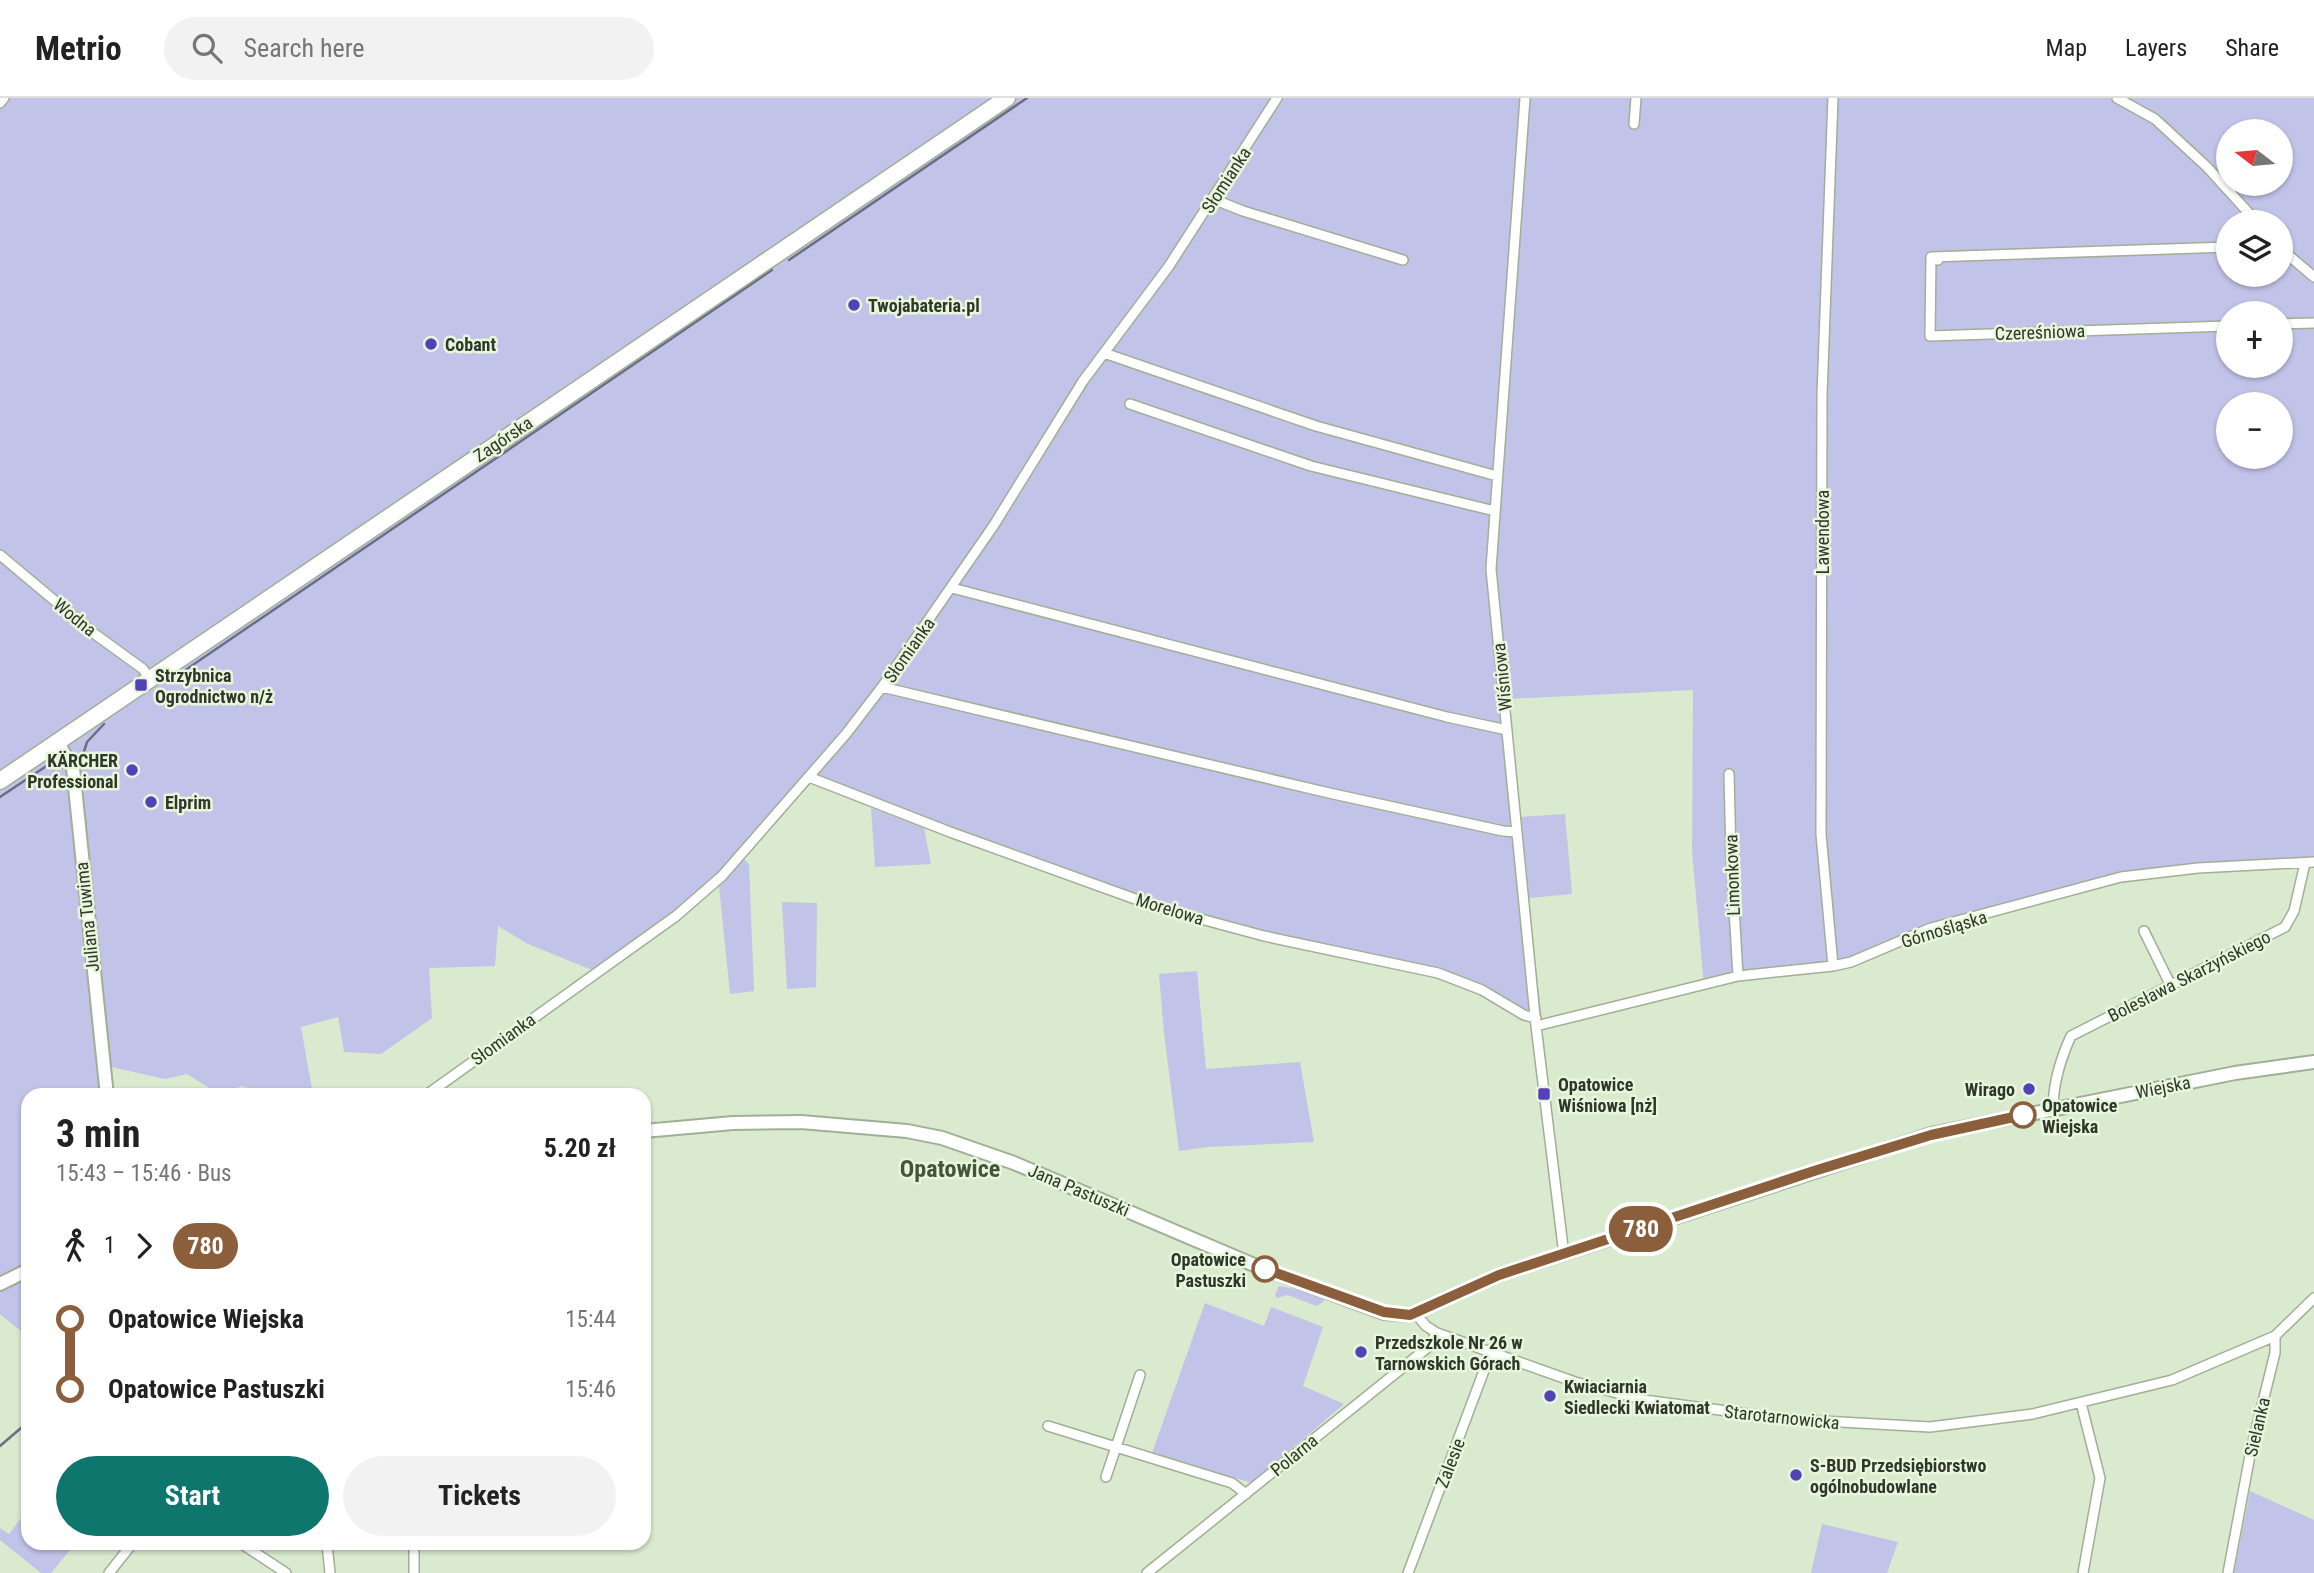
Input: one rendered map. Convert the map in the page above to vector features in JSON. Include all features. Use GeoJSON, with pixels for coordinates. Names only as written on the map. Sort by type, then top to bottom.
{"type":"FeatureCollection","features":[{"type":"Feature","properties":{"kind":"highway","name":"Zagórska"},"geometry":{"type":"LineString","coordinates":[[0,781],[1007,98]]}},
{"type":"Feature","properties":{"kind":"street"},"geometry":{"type":"LineString","coordinates":[[0,103],[4,98]]}},
{"type":"Feature","properties":{"kind":"street","name":"Słomianka"},"geometry":{"type":"LineString","coordinates":[[436,1088],[692,904],[722,876],[846,734],[952,588],[1083,381],[1169,266],[1277,98]]}},
{"type":"Feature","properties":{"kind":"street","name":"Wiśniowa"},"geometry":{"type":"LineString","coordinates":[[1525,98],[1492,569],[1536,1022],[1564,1255]]}},
{"type":"Feature","properties":{"kind":"street"},"geometry":{"type":"LineString","coordinates":[[1634,124],[1636,98]]}},
{"type":"Feature","properties":{"kind":"street","name":"Lawendowa"},"geometry":{"type":"LineString","coordinates":[[1833,98],[1822,395],[1821,834],[1833,966]]}},
{"type":"Feature","properties":{"kind":"street"},"geometry":{"type":"LineString","coordinates":[[2118,98],[2155,119],[2207,167],[2246,210]]}},
{"type":"Feature","properties":{"kind":"street"},"geometry":{"type":"LineString","coordinates":[[1213,200],[1402,261]]}},
{"type":"Feature","properties":{"kind":"street","name":"Czereśniowa"},"geometry":{"type":"LineString","coordinates":[[2216,247],[1935,258],[1930,335],[2216,326]]}},
{"type":"Feature","properties":{"kind":"street"},"geometry":{"type":"LineString","coordinates":[[2293,259],[2314,277]]}},
{"type":"Feature","properties":{"kind":"street"},"geometry":{"type":"LineString","coordinates":[[2293,324],[2314,323]]}},
{"type":"Feature","properties":{"kind":"street"},"geometry":{"type":"LineString","coordinates":[[1104,353],[1316,426],[1497,476]]}},
{"type":"Feature","properties":{"kind":"street"},"geometry":{"type":"LineString","coordinates":[[1130,404],[1311,466],[1495,511]]}},
{"type":"Feature","properties":{"kind":"street","name":"Wodna"},"geometry":{"type":"LineString","coordinates":[[0,555],[92,632],[143,669],[150,679]]}},
{"type":"Feature","properties":{"kind":"street"},"geometry":{"type":"LineString","coordinates":[[952,588],[1447,717],[1507,730]]}},
{"type":"Feature","properties":{"kind":"street"},"geometry":{"type":"LineString","coordinates":[[882,687],[1329,793],[1517,832]]}},
{"type":"Feature","properties":{"kind":"street","name":"Juliana Tuwima"},"geometry":{"type":"LineString","coordinates":[[58,743],[73,768],[106,1088]]}},
{"type":"Feature","properties":{"kind":"street","name":"Limonkowa"},"geometry":{"type":"LineString","coordinates":[[1729,774],[1738,976]]}},
{"type":"Feature","properties":{"kind":"street","name":"Morelowa"},"geometry":{"type":"LineString","coordinates":[[809,777],[950,832],[1160,908],[1264,936],[1438,973],[1482,990],[1536,1022]]}},
{"type":"Feature","properties":{"kind":"street","name":"Górnośląska"},"geometry":{"type":"LineString","coordinates":[[1536,1022],[1738,976],[1851,962],[1931,928],[2121,877],[2198,868],[2309,862]]}},
{"type":"Feature","properties":{"kind":"street","name":"Bolesława Skarżyńskiego"},"geometry":{"type":"LineString","coordinates":[[2053,1109],[2061,1058],[2071,1037],[2286,927],[2294,911],[2309,862]]}},
{"type":"Feature","properties":{"kind":"street"},"geometry":{"type":"LineString","coordinates":[[2144,931],[2171,986]]}},
{"type":"Feature","properties":{"kind":"street","name":"Wiejska"},"geometry":{"type":"LineString","coordinates":[[1416,1314],[1474,1285],[1814,1171],[1931,1135],[2235,1073],[2314,1062]]}},
{"type":"Feature","properties":{"kind":"street","name":"Jana Pastuszki"},"geometry":{"type":"LineString","coordinates":[[651,1130],[733,1123],[801,1122],[907,1131],[942,1139],[1026,1167],[1272,1272],[1384,1312],[1416,1314]]}},
{"type":"Feature","properties":{"kind":"street"},"geometry":{"type":"LineString","coordinates":[[0,1284],[21,1274]]}},
{"type":"Feature","properties":{"kind":"street"},"geometry":{"type":"LineString","coordinates":[[2275,1336],[2314,1298]]}},
{"type":"Feature","properties":{"kind":"street","name":"Starotarnowicka"},"geometry":{"type":"LineString","coordinates":[[1416,1314],[1426,1326],[1437,1333],[1616,1394],[1668,1404],[1799,1420],[1930,1427],[2003,1419],[2172,1380],[2275,1336]]}},
{"type":"Feature","properties":{"kind":"street","name":"Polarna"},"geometry":{"type":"LineString","coordinates":[[1147,1573],[1427,1348],[1437,1333]]}},
{"type":"Feature","properties":{"kind":"street","name":"Sielanka"},"geometry":{"type":"LineString","coordinates":[[2228,1573],[2251,1450],[2276,1353],[2275,1336]]}},
{"type":"Feature","properties":{"kind":"street","name":"Zalesie"},"geometry":{"type":"LineString","coordinates":[[1408,1573],[1491,1352]]}},
{"type":"Feature","properties":{"kind":"street"},"geometry":{"type":"LineString","coordinates":[[1106,1477],[1140,1375]]}},
{"type":"Feature","properties":{"kind":"street"},"geometry":{"type":"LineString","coordinates":[[2081,1403],[2100,1478],[2083,1573]]}},
{"type":"Feature","properties":{"kind":"street"},"geometry":{"type":"LineString","coordinates":[[1048,1426],[1232,1483],[1246,1494]]}},
{"type":"Feature","properties":{"kind":"street"},"geometry":{"type":"LineString","coordinates":[[110,1573],[127,1550]]}},
{"type":"Feature","properties":{"kind":"street"},"geometry":{"type":"LineString","coordinates":[[251,1550],[286,1573]]}},
{"type":"Feature","properties":{"kind":"street"},"geometry":{"type":"LineString","coordinates":[[328,1550],[330,1573]]}},
{"type":"Feature","properties":{"kind":"street"},"geometry":{"type":"LineString","coordinates":[[414,1550],[414,1573]]}},
{"type":"Feature","properties":{"kind":"shaded area"},"geometry":{"type":"Polygon","coordinates":[[[0,98],[2314,98],[2314,863],[2142,876],[1920,935],[1867,957],[1739,978],[1704,987],[1692,850],[1693,690],[1507,699],[1519,832],[1543,1027],[1487,992],[1442,976],[1181,916],[805,781],[685,911],[597,972],[528,944],[498,926],[495,966],[429,968],[432,1018],[381,1054],[344,1052],[338,1017],[301,1027],[312,1088],[209,1088],[187,1074],[165,1079],[107,1066],[109,1088],[21,1088],[21,1272],[0,1283],[0,98]]]}},
{"type":"Feature","properties":{"kind":"shaded area"},"geometry":{"type":"Polygon","coordinates":[[[871,808],[924,828],[931,864],[875,867],[871,808]]]}},
{"type":"Feature","properties":{"kind":"shaded area"},"geometry":{"type":"Polygon","coordinates":[[[1565,814],[1572,894],[1529,898],[1521,817],[1565,814]]]}},
{"type":"Feature","properties":{"kind":"shaded area"},"geometry":{"type":"Polygon","coordinates":[[[743,858],[749,864],[754,991],[730,994],[719,886],[743,858]]]}},
{"type":"Feature","properties":{"kind":"shaded area"},"geometry":{"type":"Polygon","coordinates":[[[782,902],[817,903],[816,987],[787,989],[782,902]]]}},
{"type":"Feature","properties":{"kind":"shaded area"},"geometry":{"type":"Polygon","coordinates":[[[1197,971],[1206,1069],[1300,1062],[1314,1142],[1179,1151],[1159,974],[1197,971]]]}},
{"type":"Feature","properties":{"kind":"shaded area"},"geometry":{"type":"Polygon","coordinates":[[[21,1280],[21,1331],[0,1314],[0,1291],[21,1280]]]}},
{"type":"Feature","properties":{"kind":"shaded area"},"geometry":{"type":"Polygon","coordinates":[[[1279,1286],[1324,1299],[1317,1306],[1287,1295],[1277,1298],[1275,1295],[1279,1286]]]}},
{"type":"Feature","properties":{"kind":"shaded area"},"geometry":{"type":"Polygon","coordinates":[[[1205,1303],[1264,1326],[1271,1307],[1323,1327],[1303,1386],[1344,1404],[1252,1483],[1152,1453],[1205,1303]]]}},
{"type":"Feature","properties":{"kind":"shaded area"},"geometry":{"type":"Polygon","coordinates":[[[2250,1491],[2314,1520],[2314,1573],[2234,1573],[2250,1491]]]}},
{"type":"Feature","properties":{"kind":"shaded area"},"geometry":{"type":"Polygon","coordinates":[[[21,1518],[21,1550],[70,1550],[51,1573],[41,1573],[0,1540],[0,1528],[9,1534],[21,1518]]]}},
{"type":"Feature","properties":{"kind":"shaded area"},"geometry":{"type":"Polygon","coordinates":[[[1822,1524],[1898,1542],[1887,1573],[1811,1573],[1822,1524]]]}},
{"type":"Feature","properties":{"kind":"waterway"},"geometry":{"type":"LineString","coordinates":[[789,260],[1027,98]]}},
{"type":"Feature","properties":{"kind":"waterway"},"geometry":{"type":"LineString","coordinates":[[181,673],[772,270]]}},
{"type":"Feature","properties":{"kind":"waterway"},"geometry":{"type":"LineString","coordinates":[[79,767],[87,742],[104,724]]}},
{"type":"Feature","properties":{"kind":"waterway"},"geometry":{"type":"LineString","coordinates":[[0,797],[48,765],[65,768]]}},
{"type":"Feature","properties":{"kind":"waterway"},"geometry":{"type":"LineString","coordinates":[[0,1446],[21,1428]]}},
{"type":"Feature","properties":{"kind":"bus line","name":"780"},"geometry":{"type":"LineString","coordinates":[[1265,1269],[1384,1312],[1397,1315],[1416,1314],[1499,1275],[1814,1171],[1931,1135],[2023,1115]]}},
{"type":"Feature","properties":{"kind":"place","name":"Twojabateria.pl"},"geometry":{"type":"Point","coordinates":[854,305]}},
{"type":"Feature","properties":{"kind":"place","name":"Cobant"},"geometry":{"type":"Point","coordinates":[431,344]}},
{"type":"Feature","properties":{"kind":"place","name":"Strzybnica Ogrodnictwo n/ż"},"geometry":{"type":"Point","coordinates":[141,685]}},
{"type":"Feature","properties":{"kind":"place","name":"KÄRCHER Professional"},"geometry":{"type":"Point","coordinates":[132,770]}},
{"type":"Feature","properties":{"kind":"place","name":"Elprim"},"geometry":{"type":"Point","coordinates":[151,802]}},
{"type":"Feature","properties":{"kind":"place","name":"Wirago"},"geometry":{"type":"Point","coordinates":[2029,1089]}},
{"type":"Feature","properties":{"kind":"place","name":"Opatowice Wiśniowa [nż]"},"geometry":{"type":"Point","coordinates":[1544,1094]}},
{"type":"Feature","properties":{"kind":"place","name":"Opatowice Wiejska"},"geometry":{"type":"Point","coordinates":[2023,1115]}},
{"type":"Feature","properties":{"kind":"place","name":"Opatowice Pastuszki"},"geometry":{"type":"Point","coordinates":[1265,1269]}},
{"type":"Feature","properties":{"kind":"place","name":"Przedszkole Nr 26 w Tarnowskich Górach"},"geometry":{"type":"Point","coordinates":[1361,1352]}},
{"type":"Feature","properties":{"kind":"place","name":"Kwiaciarnia Siedlecki Kwiatomat"},"geometry":{"type":"Point","coordinates":[1550,1396]}},
{"type":"Feature","properties":{"kind":"place","name":"S-BUD Przedsiębiorstwo ogólnobudowlane"},"geometry":{"type":"Point","coordinates":[1796,1475]}},
{"type":"Feature","properties":{"kind":"district","name":"Opatowice"},"geometry":{"type":"Point","coordinates":[950,1169]}}]}
